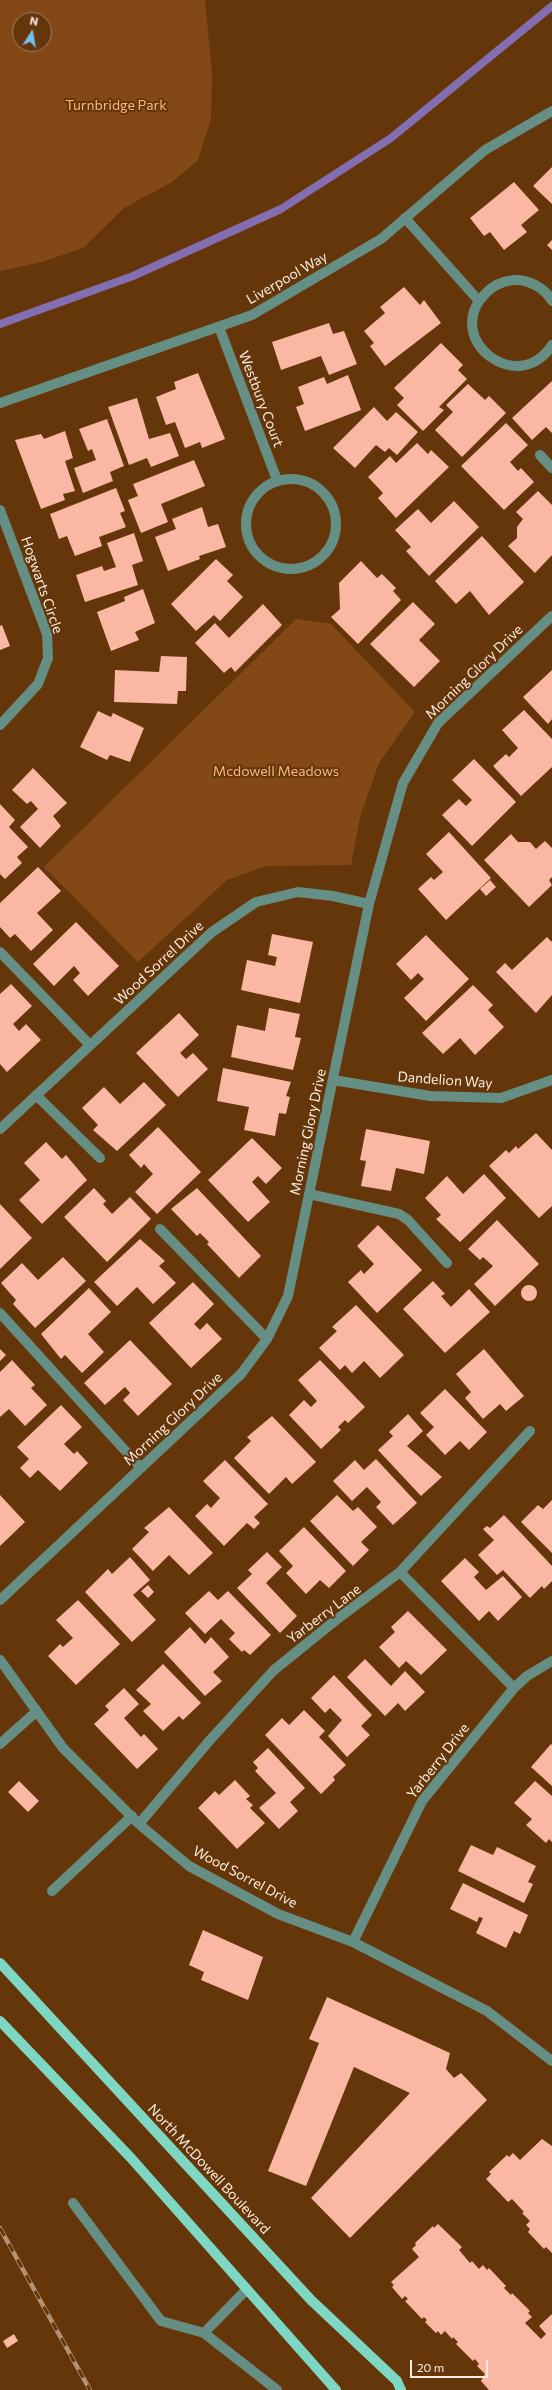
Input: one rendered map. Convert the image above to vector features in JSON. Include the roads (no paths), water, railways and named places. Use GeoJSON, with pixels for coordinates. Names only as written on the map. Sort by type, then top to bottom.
{"type":"FeatureCollection","features":[{"type":"Feature","properties":{"kind":"main road","name":"North McDowell Boulevard"},"geometry":{"type":"LineString","coordinates":[[0,1963],[311,2300],[397,2381],[401,2390]]}},
{"type":"Feature","properties":{"kind":"main road"},"geometry":{"type":"LineString","coordinates":[[0,2021],[130,2158],[336,2390]]}},
{"type":"Feature","properties":{"kind":"street","name":"Liverpool Way"},"geometry":{"type":"LineString","coordinates":[[0,403],[252,315],[382,239],[484,150],[552,111]]}},
{"type":"Feature","properties":{"kind":"street"},"geometry":{"type":"LineString","coordinates":[[405,218],[479,301]]}},
{"type":"Feature","properties":{"kind":"street"},"geometry":{"type":"LineString","coordinates":[[552,301],[529,282],[514,280],[500,283],[488,290],[479,301],[474,314],[475,335],[484,353],[496,361],[509,366],[524,365],[537,360],[552,345]]}},
{"type":"Feature","properties":{"kind":"street","name":"Westbury Court"},"geometry":{"type":"LineString","coordinates":[[219,327],[277,480]]}},
{"type":"Feature","properties":{"kind":"street"},"geometry":{"type":"LineString","coordinates":[[540,455],[552,468]]}},
{"type":"Feature","properties":{"kind":"street"},"geometry":{"type":"LineString","coordinates":[[292,478],[313,484],[329,498],[336,511],[337,525],[334,540],[322,557],[304,568],[290,569],[276,566],[263,560],[253,549],[247,537],[245,523],[248,509],[254,497],[264,487],[277,480],[292,478]]}},
{"type":"Feature","properties":{"kind":"street","name":"Hogwarts Circle"},"geometry":{"type":"LineString","coordinates":[[0,510],[47,634],[48,658],[38,684],[0,725]]}},
{"type":"Feature","properties":{"kind":"street","name":"Morning Glory Drive"},"geometry":{"type":"LineString","coordinates":[[0,1600],[241,1374],[268,1339],[288,1296],[369,904],[403,782],[438,723],[552,616]]}},
{"type":"Feature","properties":{"kind":"street","name":"Wood Sorrel Drive"},"geometry":{"type":"LineString","coordinates":[[0,1129],[212,932],[256,902],[298,892],[333,896],[369,904]]}},
{"type":"Feature","properties":{"kind":"street"},"geometry":{"type":"LineString","coordinates":[[0,952],[90,1045]]}},
{"type":"Feature","properties":{"kind":"street","name":"Dandelion Way"},"geometry":{"type":"LineString","coordinates":[[333,1080],[430,1096],[501,1098],[552,1080]]}},
{"type":"Feature","properties":{"kind":"street"},"geometry":{"type":"LineString","coordinates":[[36,1095],[100,1158]]}},
{"type":"Feature","properties":{"kind":"street"},"geometry":{"type":"LineString","coordinates":[[309,1194],[399,1214],[408,1220],[447,1263]]}},
{"type":"Feature","properties":{"kind":"street"},"geometry":{"type":"LineString","coordinates":[[160,1229],[268,1339]]}},
{"type":"Feature","properties":{"kind":"street"},"geometry":{"type":"LineString","coordinates":[[0,1313],[142,1468]]}},
{"type":"Feature","properties":{"kind":"street","name":"Yarberry Lane"},"geometry":{"type":"LineString","coordinates":[[52,1891],[136,1820],[274,1670],[336,1620],[400,1572],[530,1431]]}},
{"type":"Feature","properties":{"kind":"street"},"geometry":{"type":"LineString","coordinates":[[400,1572],[514,1688]]}},
{"type":"Feature","properties":{"kind":"street","name":"Wood Sorrel Drive"},"geometry":{"type":"LineString","coordinates":[[0,1660],[63,1748],[136,1820],[189,1866],[278,1914],[354,1942],[488,2011],[552,2061]]}},
{"type":"Feature","properties":{"kind":"street","name":"Yarberry Drive"},"geometry":{"type":"LineString","coordinates":[[354,1942],[422,1801],[514,1688],[527,1676],[552,1661]]}},
{"type":"Feature","properties":{"kind":"street"},"geometry":{"type":"LineString","coordinates":[[0,1744],[36,1711]]}},
{"type":"Feature","properties":{"kind":"street"},"geometry":{"type":"LineString","coordinates":[[73,2203],[161,2321],[204,2333],[277,2390]]}},
{"type":"Feature","properties":{"kind":"street"},"geometry":{"type":"LineString","coordinates":[[204,2333],[247,2289]]}},
{"type":"Feature","properties":{"kind":"waterway"},"geometry":{"type":"LineString","coordinates":[[0,324],[133,276],[281,209],[391,138],[552,6]]}},
{"type":"Feature","properties":{"kind":"railway"},"geometry":{"type":"LineString","coordinates":[[0,2228],[90,2390]]}},
{"type":"Feature","properties":{"kind":"park label","name":"Turnbridge Park"},"geometry":{"type":"Point","coordinates":[116,105]}},
{"type":"Feature","properties":{"kind":"park label","name":"Mcdowell Meadows"},"geometry":{"type":"Point","coordinates":[276,771]}}]}
